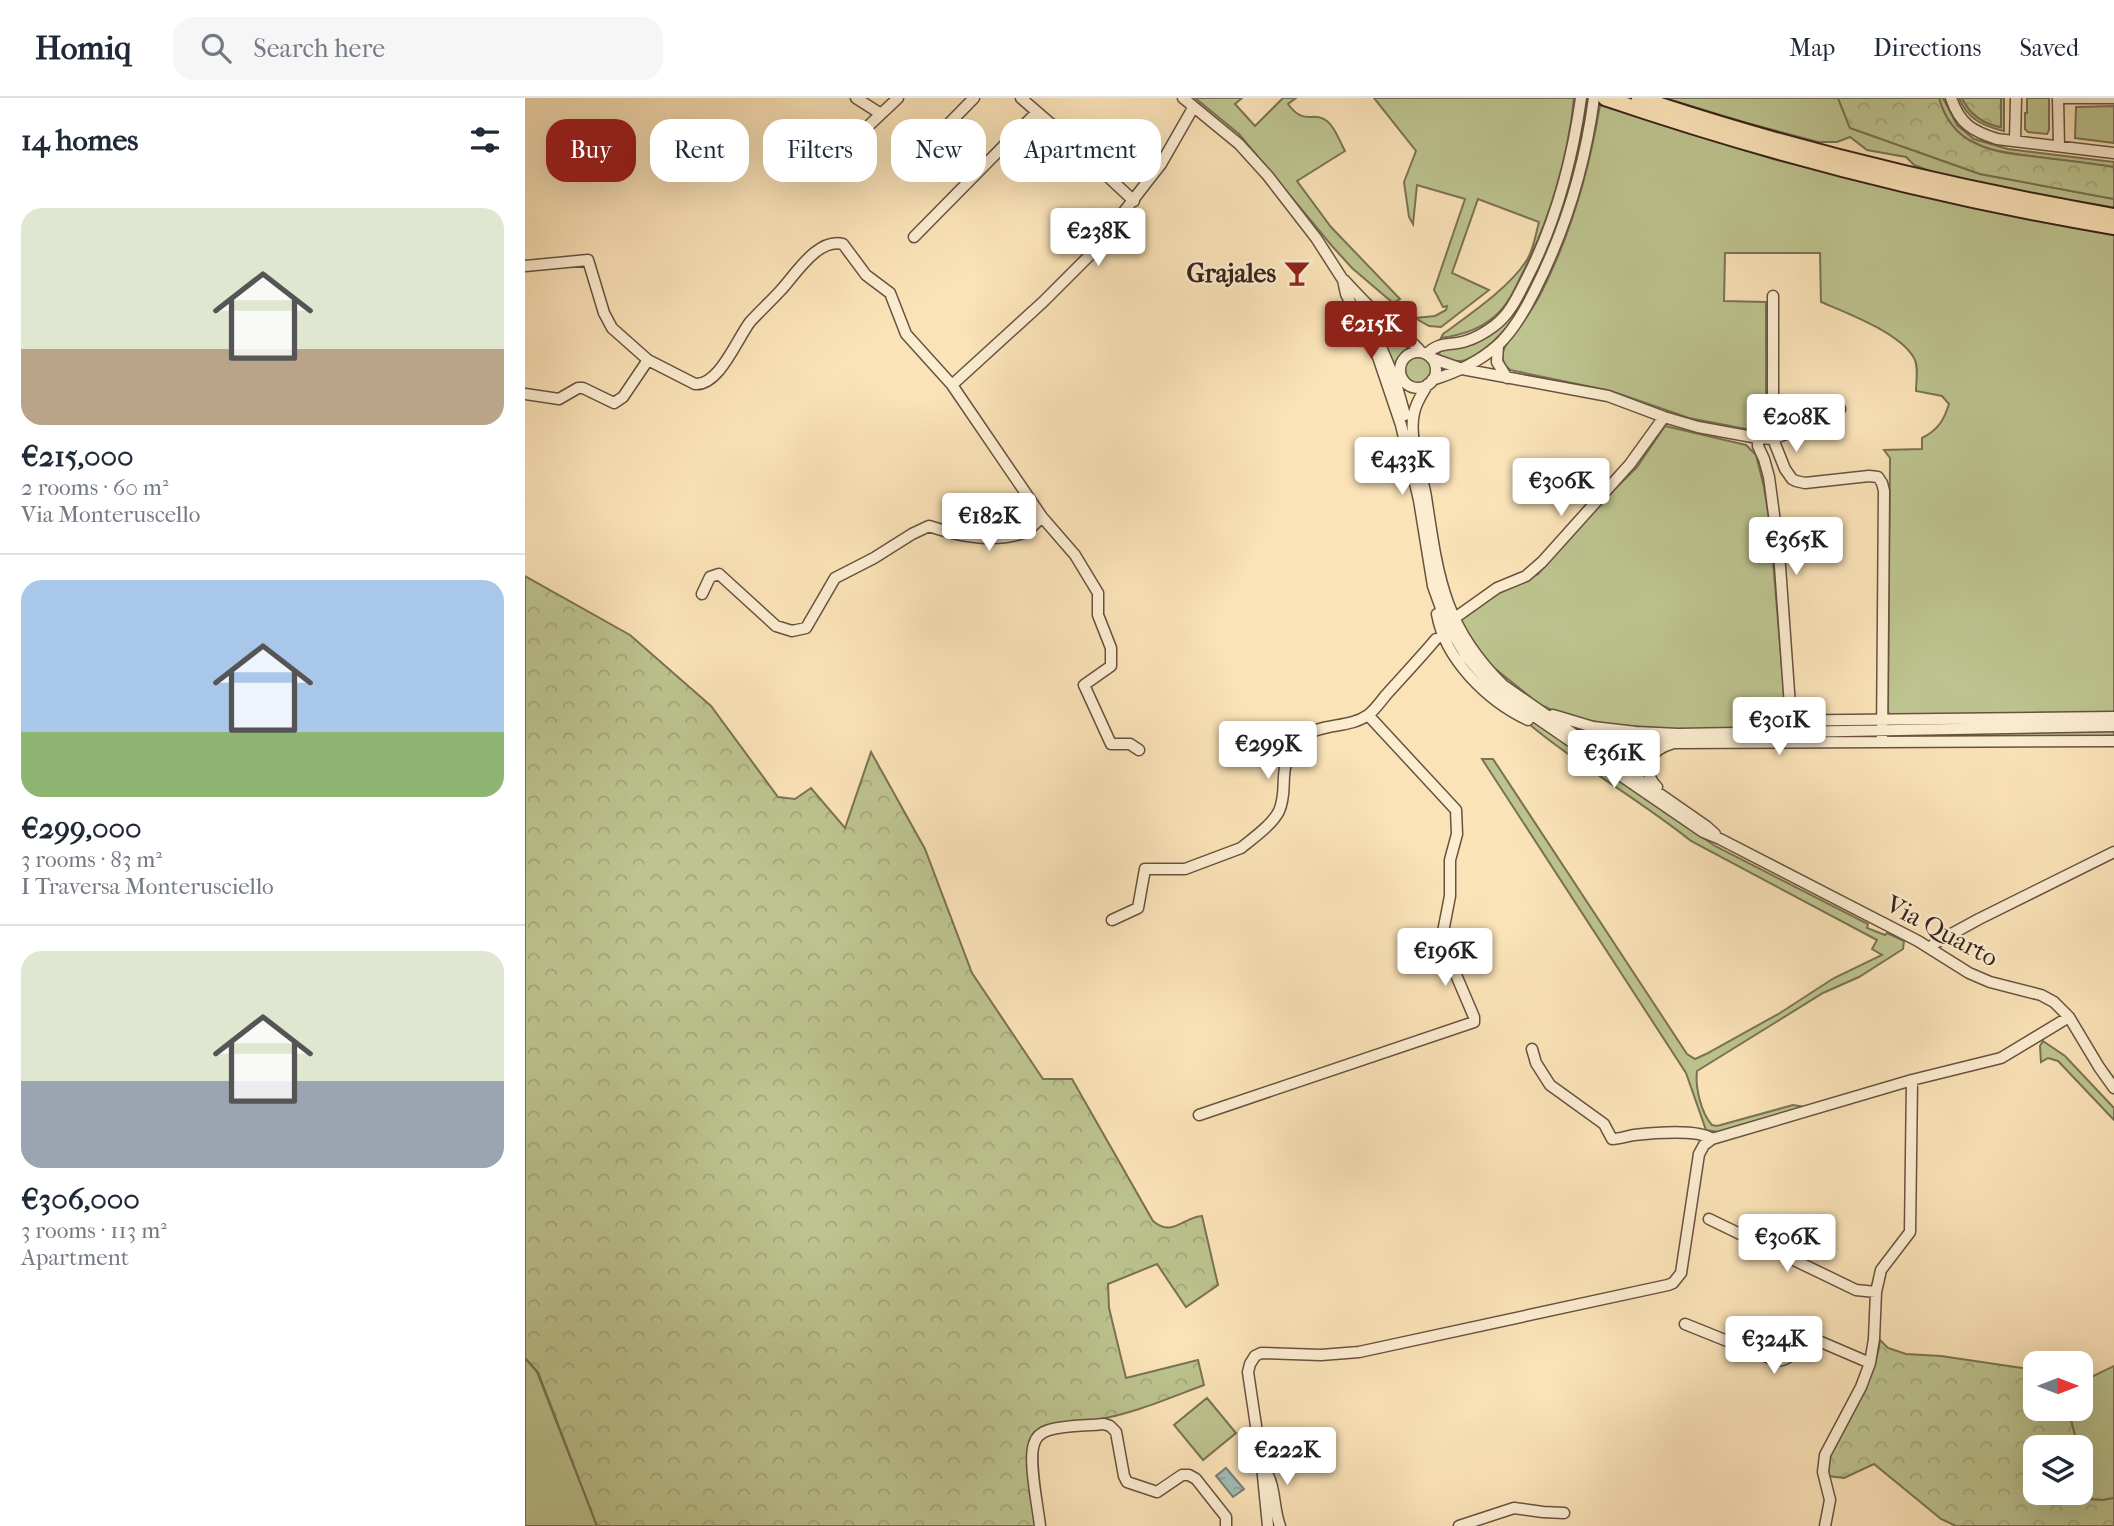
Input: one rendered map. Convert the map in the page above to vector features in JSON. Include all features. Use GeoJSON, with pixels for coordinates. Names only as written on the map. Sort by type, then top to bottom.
{"type":"FeatureCollection","features":[{"type":"Feature","properties":{"kind":"highway"},"geometry":{"type":"LineString","coordinates":[[1605,98],[1847,170],[1976,200],[2114,227]]}},
{"type":"Feature","properties":{"kind":"highway"},"geometry":{"type":"LineString","coordinates":[[1639,98],[1849,160],[2025,200],[2114,216]]}},
{"type":"Feature","properties":{"kind":"street"},"geometry":{"type":"LineString","coordinates":[[856,98],[881,114]]}},
{"type":"Feature","properties":{"kind":"street"},"geometry":{"type":"LineString","coordinates":[[876,119],[898,98]]}},
{"type":"Feature","properties":{"kind":"street"},"geometry":{"type":"LineString","coordinates":[[953,119],[974,98]]}},
{"type":"Feature","properties":{"kind":"street"},"geometry":{"type":"LineString","coordinates":[[1021,98],[1134,201]]}},
{"type":"Feature","properties":{"kind":"street"},"geometry":{"type":"LineString","coordinates":[[1183,98],[1239,144],[1268,176],[1343,280],[1361,300],[1427,355],[1436,369],[1430,382]]}},
{"type":"Feature","properties":{"kind":"street"},"geometry":{"type":"LineString","coordinates":[[1951,98],[1959,116],[1970,128],[1997,139],[2114,153]]}},
{"type":"Feature","properties":{"kind":"street"},"geometry":{"type":"LineString","coordinates":[[2015,141],[2016,98]]}},
{"type":"Feature","properties":{"kind":"street"},"geometry":{"type":"LineString","coordinates":[[2059,146],[2058,98],[2114,98]]}},
{"type":"Feature","properties":{"kind":"street"},"geometry":{"type":"LineString","coordinates":[[1413,341],[1441,344],[1466,341],[1496,325],[1518,296],[1538,257],[1556,208],[1570,159],[1580,102]]}},
{"type":"Feature","properties":{"kind":"street"},"geometry":{"type":"LineString","coordinates":[[1395,380],[1413,387],[1462,369],[1498,345],[1523,313],[1557,241],[1581,168],[1593,103]]}},
{"type":"Feature","properties":{"kind":"street"},"geometry":{"type":"LineString","coordinates":[[952,385],[1069,277],[1134,201],[1161,164],[1193,108]]}},
{"type":"Feature","properties":{"kind":"street"},"geometry":{"type":"LineString","coordinates":[[913,237],[1037,112]]}},
{"type":"Feature","properties":{"kind":"street"},"geometry":{"type":"LineString","coordinates":[[525,266],[587,260],[604,313],[612,328],[648,360],[695,384],[703,385],[709,382],[723,364],[750,323],[806,260],[826,245],[838,243],[846,247],[866,275],[890,293],[906,334],[952,385],[1042,517],[1075,555],[1098,593],[1098,615],[1111,648],[1111,666],[1084,685],[1111,744],[1130,744],[1139,750]]}},
{"type":"Feature","properties":{"kind":"street"},"geometry":{"type":"LineString","coordinates":[[1343,280],[1346,294],[1395,380],[1438,603],[1437,616],[1443,634],[1458,661],[1481,687],[1499,703],[1528,720]]}},
{"type":"Feature","properties":{"kind":"street"},"geometry":{"type":"LineString","coordinates":[[1773,296],[1773,439],[1785,469],[1792,479],[1805,483],[1874,476],[1878,477],[1882,484],[1882,730]]}},
{"type":"Feature","properties":{"kind":"street"},"geometry":{"type":"LineString","coordinates":[[1361,300],[1395,380],[1405,415]]}},
{"type":"Feature","properties":{"kind":"street"},"geometry":{"type":"LineString","coordinates":[[1427,355],[1441,344]]}},
{"type":"Feature","properties":{"kind":"street"},"geometry":{"type":"LineString","coordinates":[[1498,345],[1497,362],[1507,378]]}},
{"type":"Feature","properties":{"kind":"street"},"geometry":{"type":"LineString","coordinates":[[1395,380],[1405,356],[1416,352],[1462,369],[1608,397],[1698,427],[1773,439],[1819,421],[1840,409]]}},
{"type":"Feature","properties":{"kind":"street"},"geometry":{"type":"LineString","coordinates":[[525,394],[559,399],[583,388],[614,403],[623,397],[648,360]]}},
{"type":"Feature","properties":{"kind":"street","name":"Via Quarto"},"geometry":{"type":"LineString","coordinates":[[1430,382],[1416,406],[1412,427],[1436,566],[1446,600],[1463,636],[1482,663],[1503,685],[1706,826],[1720,839]]}},
{"type":"Feature","properties":{"kind":"street"},"geometry":{"type":"LineString","coordinates":[[1459,615],[1497,588],[1526,576],[1542,562],[1630,464],[1664,417]]}},
{"type":"Feature","properties":{"kind":"street"},"geometry":{"type":"LineString","coordinates":[[1758,438],[1758,446],[1769,477],[1779,552],[1791,720]]}},
{"type":"Feature","properties":{"kind":"street"},"geometry":{"type":"LineString","coordinates":[[702,594],[710,577],[719,574],[776,626],[792,631],[806,628],[835,578],[929,526],[958,536],[994,538],[1022,534],[1042,517]]}},
{"type":"Feature","properties":{"kind":"street","name":"Via Quarto"},"geometry":{"type":"LineString","coordinates":[[1438,603],[1466,656],[1501,693],[1703,832],[1930,948],[1979,978],[2047,998],[2069,1017],[2114,1088]]}},
{"type":"Feature","properties":{"kind":"street"},"geometry":{"type":"LineString","coordinates":[[1112,920],[1138,908],[1145,869],[1185,869],[1241,848],[1247,843],[1278,813],[1285,765],[1300,741],[1318,729],[1368,715],[1436,639]]}},
{"type":"Feature","properties":{"kind":"street"},"geometry":{"type":"LineString","coordinates":[[1546,714],[1593,727],[1636,732],[2114,726]]}},
{"type":"Feature","properties":{"kind":"street"},"geometry":{"type":"LineString","coordinates":[[1199,1115],[1473,1022],[1474,1017],[1445,948],[1443,932],[1450,896],[1450,860],[1458,834],[1457,810],[1368,715]]}},
{"type":"Feature","properties":{"kind":"street"},"geometry":{"type":"LineString","coordinates":[[1591,737],[1675,743],[2114,717]]}},
{"type":"Feature","properties":{"kind":"street"},"geometry":{"type":"LineString","coordinates":[[1741,732],[1758,721],[1791,720],[1882,730],[2114,741]]}},
{"type":"Feature","properties":{"kind":"street"},"geometry":{"type":"LineString","coordinates":[[1660,794],[1650,778],[1649,761],[1657,750],[1675,743]]}},
{"type":"Feature","properties":{"kind":"street"},"geometry":{"type":"LineString","coordinates":[[1930,948],[1979,919],[2114,852]]}},
{"type":"Feature","properties":{"kind":"street"},"geometry":{"type":"LineString","coordinates":[[1268,1526],[1248,1372],[1255,1356],[1261,1353],[1321,1355],[1359,1352],[1673,1283],[1681,1273],[1699,1154],[1712,1139],[1912,1080],[2001,1058],[2069,1017]]}},
{"type":"Feature","properties":{"kind":"street"},"geometry":{"type":"LineString","coordinates":[[1532,1049],[1536,1063],[1550,1086],[1604,1124],[1612,1139],[1682,1133],[1707,1135],[1712,1139]]}},
{"type":"Feature","properties":{"kind":"street"},"geometry":{"type":"LineString","coordinates":[[1825,1526],[1830,1500],[1823,1472],[1825,1455],[1861,1387],[1870,1363],[1876,1292],[1881,1269],[1910,1232],[1912,1080]]}},
{"type":"Feature","properties":{"kind":"street"},"geometry":{"type":"LineString","coordinates":[[1709,1219],[1856,1290],[1876,1292]]}},
{"type":"Feature","properties":{"kind":"street"},"geometry":{"type":"LineString","coordinates":[[1685,1324],[1780,1362],[1814,1339],[1870,1363]]}},
{"type":"Feature","properties":{"kind":"street"},"geometry":{"type":"LineString","coordinates":[[1040,1526],[1032,1460],[1035,1440],[1048,1430],[1104,1424],[1116,1432],[1124,1476],[1128,1482],[1157,1492],[1182,1475],[1189,1475],[1196,1479],[1226,1517],[1226,1526]]}},
{"type":"Feature","properties":{"kind":"street"},"geometry":{"type":"LineString","coordinates":[[1262,1466],[1271,1482],[1276,1517],[1280,1526]]}},
{"type":"Feature","properties":{"kind":"street"},"geometry":{"type":"LineString","coordinates":[[1459,1526],[1514,1508],[1564,1513]]}},
{"type":"Feature","properties":{"kind":"green space"},"geometry":{"type":"Polygon","coordinates":[[[1195,98],[1242,98],[1235,104],[1255,126],[1283,98],[1296,98],[1288,104],[1299,115],[1322,118],[1330,124],[1345,151],[1297,181],[1331,227],[1400,299],[1393,303],[1352,268],[1239,134],[1195,98]]]}},
{"type":"Feature","properties":{"kind":"green space"},"geometry":{"type":"Polygon","coordinates":[[[1374,98],[1574,98],[1562,167],[1540,234],[1507,303],[1489,321],[1476,328],[1441,338],[1521,269],[1532,249],[1539,222],[1478,199],[1452,273],[1489,290],[1441,327],[1429,326],[1415,318],[1435,316],[1446,310],[1447,306],[1443,307],[1434,290],[1465,199],[1417,185],[1413,224],[1409,217],[1404,182],[1416,151],[1374,98]]]}},
{"type":"Feature","properties":{"kind":"green space"},"geometry":{"type":"Polygon","coordinates":[[[1664,98],[1838,98],[1850,128],[1980,174],[2114,199],[2114,210],[1946,177],[1914,165],[1906,157],[1867,150],[1850,137],[1837,142],[1818,142],[1664,98]]]}},
{"type":"Feature","properties":{"kind":"green space"},"geometry":{"type":"Polygon","coordinates":[[[1838,98],[1939,98],[1944,112],[1957,130],[1968,140],[1982,146],[2006,153],[2114,167],[2114,199],[1980,174],[1850,128],[1838,98]]]}},
{"type":"Feature","properties":{"kind":"green space"},"geometry":{"type":"Polygon","coordinates":[[[1939,98],[1943,98],[1957,125],[1974,139],[2008,149],[2114,162],[2114,167],[2022,155],[1980,146],[1957,130],[1944,112],[1939,98]]]}},
{"type":"Feature","properties":{"kind":"green space"},"geometry":{"type":"Polygon","coordinates":[[[1959,98],[1962,98],[1978,118],[2001,127],[2001,98],[2004,98],[2004,131],[1989,127],[1971,116],[1959,98]]]}},
{"type":"Feature","properties":{"kind":"green space"},"geometry":{"type":"Polygon","coordinates":[[[1962,98],[2001,98],[2001,127],[1978,118],[1962,98]]]}},
{"type":"Feature","properties":{"kind":"green space"},"geometry":{"type":"Polygon","coordinates":[[[2027,98],[2049,98],[2047,134],[2028,132],[2025,129],[2027,98]]]}},
{"type":"Feature","properties":{"kind":"green space"},"geometry":{"type":"Polygon","coordinates":[[[1585,104],[1588,106],[1583,135],[1567,202],[1555,238],[1524,302],[1505,329],[1475,355],[1457,361],[1439,355],[1440,350],[1460,346],[1511,315],[1571,173],[1585,104]]]}},
{"type":"Feature","properties":{"kind":"green space"},"geometry":{"type":"Polygon","coordinates":[[[1600,105],[1773,159],[1935,199],[2114,233],[2114,712],[1888,713],[1890,458],[1884,450],[1922,449],[1922,438],[1940,424],[1949,404],[1942,396],[1916,391],[1916,361],[1897,340],[1872,325],[1821,302],[1820,253],[1725,253],[1724,301],[1766,302],[1766,429],[1746,429],[1689,418],[1611,391],[1510,370],[1506,366],[1502,357],[1504,348],[1539,297],[1570,225],[1590,154],[1600,105]]]}},
{"type":"Feature","properties":{"kind":"green space"},"geometry":{"type":"Polygon","coordinates":[[[2114,106],[2114,143],[2075,138],[2076,107],[2114,106]]]}},
{"type":"Feature","properties":{"kind":"green space"},"geometry":{"type":"Polygon","coordinates":[[[1370,313],[1408,348],[1394,368],[1370,313]]]}},
{"type":"Feature","properties":{"kind":"green space"},"geometry":{"type":"Polygon","coordinates":[[[1418,356],[1428,360],[1432,370],[1428,380],[1418,384],[1408,380],[1404,370],[1408,360],[1418,356]]]}},
{"type":"Feature","properties":{"kind":"green space"},"geometry":{"type":"Polygon","coordinates":[[[1665,426],[1746,445],[1756,455],[1770,525],[1785,706],[1780,716],[1753,717],[1733,729],[1680,730],[1578,719],[1539,704],[1488,663],[1458,621],[1499,591],[1538,574],[1585,519],[1637,467],[1665,426]]]}},
{"type":"Feature","properties":{"kind":"green space"},"geometry":{"type":"Polygon","coordinates":[[[525,576],[630,635],[711,706],[778,797],[795,799],[811,788],[845,828],[871,752],[925,849],[972,973],[1043,1079],[1072,1079],[1153,1221],[1166,1228],[1202,1216],[1218,1285],[1186,1307],[1157,1264],[1108,1284],[1109,1308],[1126,1378],[1198,1360],[1204,1385],[1123,1414],[1053,1424],[1039,1430],[1031,1442],[1030,1452],[1035,1526],[597,1526],[538,1372],[525,1358],[525,576]]]}},
{"type":"Feature","properties":{"kind":"green space"},"geometry":{"type":"Polygon","coordinates":[[[1531,718],[1715,846],[1868,924],[1867,928],[1904,941],[1903,949],[1859,977],[1823,993],[1697,1071],[1700,1100],[1712,1125],[1717,1126],[1793,1105],[1805,1107],[1718,1132],[1706,1130],[1686,1073],[1482,759],[1493,759],[1687,1054],[1695,1059],[1780,1013],[1834,978],[1882,955],[1872,949],[1877,940],[1691,841],[1548,740],[1529,724],[1531,718]]]}},
{"type":"Feature","properties":{"kind":"green space"},"geometry":{"type":"Polygon","coordinates":[[[2114,731],[2114,736],[1932,738],[1899,734],[2114,731]]]}},
{"type":"Feature","properties":{"kind":"green space"},"geometry":{"type":"Polygon","coordinates":[[[1590,741],[1656,746],[1645,775],[1641,777],[1590,741]]]}},
{"type":"Feature","properties":{"kind":"green space"},"geometry":{"type":"Polygon","coordinates":[[[2043,1041],[2065,1056],[2114,1108],[2114,1120],[2058,1061],[2048,1058],[2041,1062],[2040,1046],[2043,1041]]]}},
{"type":"Feature","properties":{"kind":"green space"},"geometry":{"type":"Polygon","coordinates":[[[1880,1340],[1888,1348],[1906,1354],[1941,1356],[2023,1368],[2023,1421],[2071,1421],[2075,1435],[2023,1435],[2023,1505],[2093,1505],[2093,1499],[2114,1498],[2114,1526],[1956,1526],[1941,1519],[1874,1464],[1844,1478],[1828,1476],[1835,1442],[1870,1376],[1880,1340]]]}},
{"type":"Feature","properties":{"kind":"green space"},"geometry":{"type":"Polygon","coordinates":[[[525,1358],[537,1372],[597,1526],[525,1526],[525,1358]]]}},
{"type":"Feature","properties":{"kind":"green space"},"geometry":{"type":"Polygon","coordinates":[[[2114,1366],[2114,1498],[2103,1500],[2093,1499],[2093,1435],[2075,1435],[2071,1421],[2093,1421],[2093,1376],[2114,1366]]]}},
{"type":"Feature","properties":{"kind":"green space"},"geometry":{"type":"Polygon","coordinates":[[[1207,1398],[1236,1433],[1203,1460],[1174,1425],[1207,1398]]]}},
{"type":"Feature","properties":{"kind":"water"},"geometry":{"type":"Polygon","coordinates":[[[1226,1468],[1244,1489],[1233,1497],[1216,1476],[1226,1468]]]}},
{"type":"Feature","properties":{"kind":"place","name":"Grajales"},"geometry":{"type":"Point","coordinates":[1297,273]}}]}
